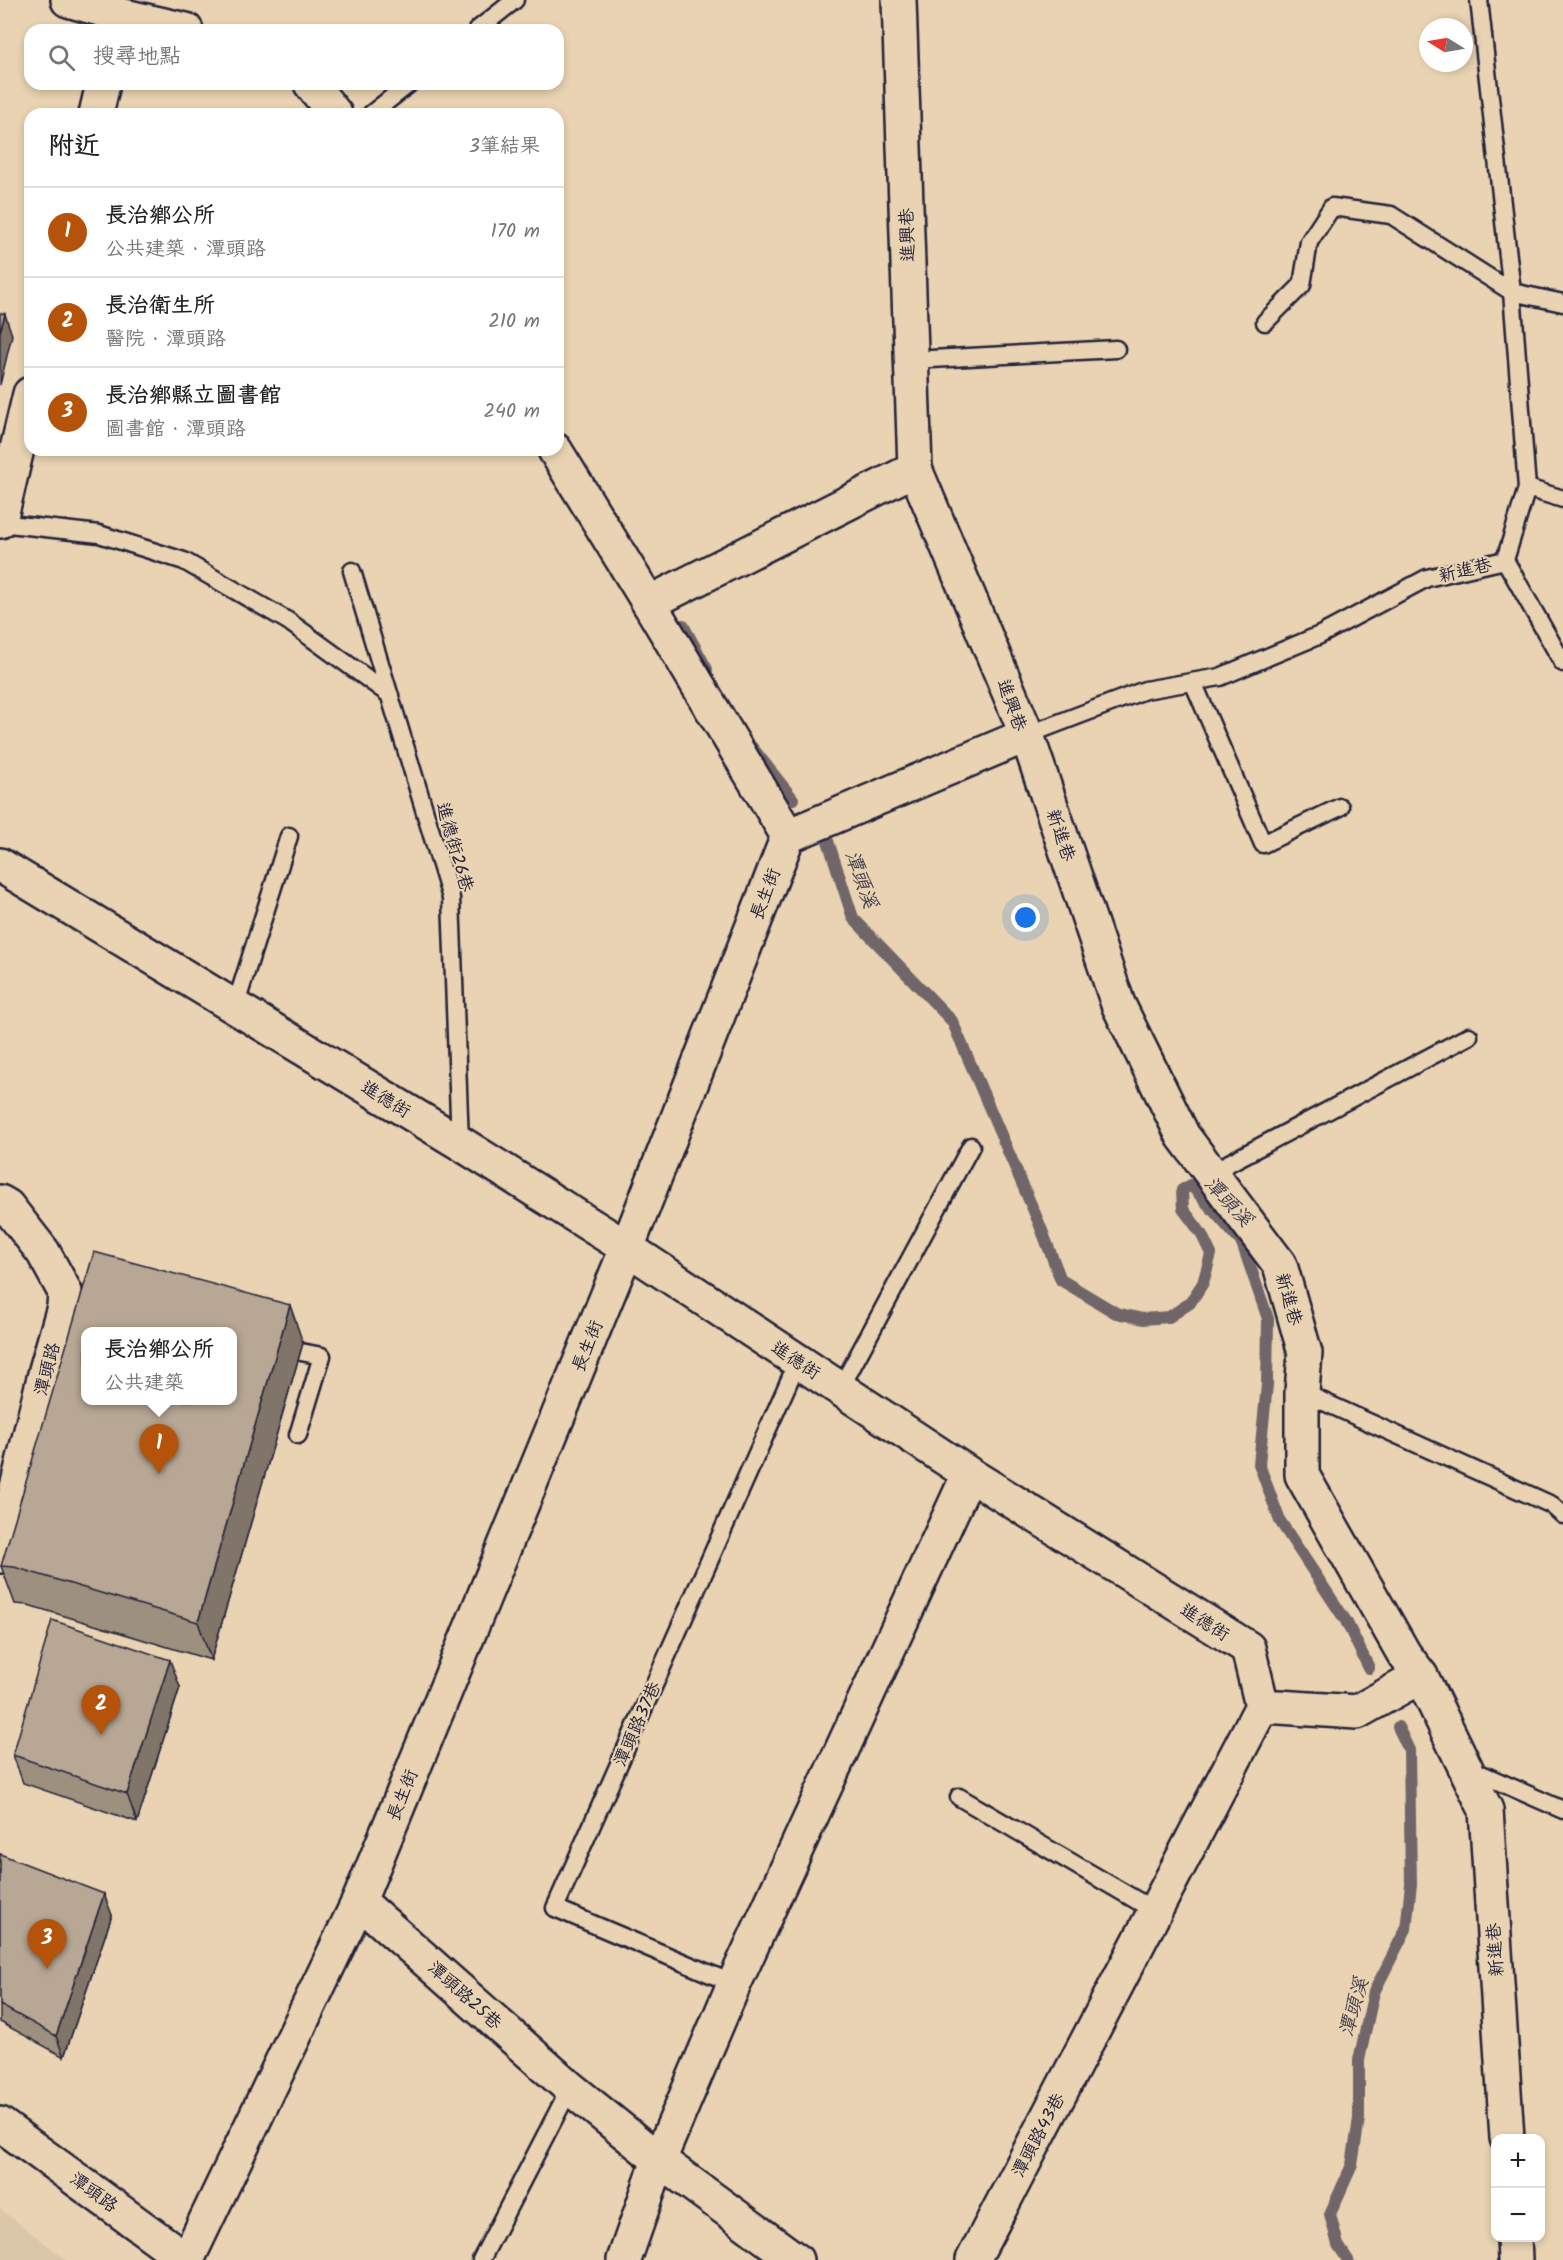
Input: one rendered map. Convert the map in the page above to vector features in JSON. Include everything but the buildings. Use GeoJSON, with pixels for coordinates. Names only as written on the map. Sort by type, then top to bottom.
{"type":"FeatureCollection","features":[{"type":"Feature","properties":{"kind":"street"},"geometry":{"type":"LineString","coordinates":[[68,0],[160,24]]}},
{"type":"Feature","properties":{"kind":"street","name":"進興巷"},"geometry":{"type":"LineString","coordinates":[[788,836],[1027,735],[915,470],[899,0]]}},
{"type":"Feature","properties":{"kind":"street"},"geometry":{"type":"LineString","coordinates":[[98,108],[102,90]]}},
{"type":"Feature","properties":{"kind":"street"},"geometry":{"type":"LineString","coordinates":[[316,90],[330,108]]}},
{"type":"Feature","properties":{"kind":"street"},"geometry":{"type":"LineString","coordinates":[[0,522],[24,420]]}},
{"type":"Feature","properties":{"kind":"street"},"geometry":{"type":"LineString","coordinates":[[559,456],[788,836]]}},
{"type":"Feature","properties":{"kind":"street"},"geometry":{"type":"LineString","coordinates":[[649,603],[915,470]]}},
{"type":"Feature","properties":{"kind":"street","name":"新進巷"},"geometry":{"type":"LineString","coordinates":[[1027,735],[1118,1004],[1183,1136],[1280,1265],[1305,1353],[1302,1392],[1302,1476],[1404,1654],[1421,1676],[1486,1810],[1507,2134]]}},
{"type":"Feature","properties":{"kind":"street","name":"長生街"},"geometry":{"type":"LineString","coordinates":[[187,2260],[359,1901],[627,1248],[788,836]]}},
{"type":"Feature","properties":{"kind":"street","name":"進德街"},"geometry":{"type":"LineString","coordinates":[[0,864],[460,1143],[627,1248],[969,1474],[1248,1648],[1262,1706]]}},
{"type":"Feature","properties":{"kind":"street","name":"潭頭路"},"geometry":{"type":"LineString","coordinates":[[0,1202],[6,1206],[43,1252],[65,1292],[70,1309],[46,1370],[0,1555]]}},
{"type":"Feature","properties":{"kind":"street"},"geometry":{"type":"LineString","coordinates":[[624,2260],[659,2160],[734,1984],[969,1474]]}},
{"type":"Feature","properties":{"kind":"street"},"geometry":{"type":"LineString","coordinates":[[1155,1911],[1262,1706],[1357,1712],[1421,1676]]}},
{"type":"Feature","properties":{"kind":"street","name":"潭頭路25巷"},"geometry":{"type":"LineString","coordinates":[[359,1901],[570,2088],[659,2160],[796,2260]]}},
{"type":"Feature","properties":{"kind":"street","name":"潭頭路43巷"},"geometry":{"type":"LineString","coordinates":[[973,2260],[1155,1911]]}},
{"type":"Feature","properties":{"kind":"street","name":"潭頭路"},"geometry":{"type":"LineString","coordinates":[[0,2124],[187,2260]]}},
{"type":"Feature","properties":{"kind":"street"},"geometry":{"type":"LineString","coordinates":[[1514,2242],[1515,2260]]}},
{"type":"Feature","properties":{"kind":"lane"},"geometry":{"type":"LineString","coordinates":[[485,24],[515,0]]}},
{"type":"Feature","properties":{"kind":"lane","name":"新進巷"},"geometry":{"type":"LineString","coordinates":[[1479,0],[1512,292],[1527,488],[1505,560],[1563,663]]}},
{"type":"Feature","properties":{"kind":"lane"},"geometry":{"type":"LineString","coordinates":[[379,108],[401,90]]}},
{"type":"Feature","properties":{"kind":"lane"},"geometry":{"type":"LineString","coordinates":[[1265,322],[1302,285],[1309,242],[1332,207],[1391,215],[1512,292],[1563,303]]}},
{"type":"Feature","properties":{"kind":"lane"},"geometry":{"type":"LineString","coordinates":[[912,360],[1116,349]]}},
{"type":"Feature","properties":{"kind":"lane"},"geometry":{"type":"LineString","coordinates":[[1527,488],[1563,499]]}},
{"type":"Feature","properties":{"kind":"lane"},"geometry":{"type":"LineString","coordinates":[[0,522],[99,534],[184,561],[288,621],[390,694]]}},
{"type":"Feature","properties":{"kind":"lane","name":"新進巷"},"geometry":{"type":"LineString","coordinates":[[1027,735],[1145,690],[1220,677],[1320,635],[1427,579],[1505,560]]}},
{"type":"Feature","properties":{"kind":"lane","name":"進德街26巷"},"geometry":{"type":"LineString","coordinates":[[352,571],[451,898],[460,1143]]}},
{"type":"Feature","properties":{"kind":"lane"},"geometry":{"type":"LineString","coordinates":[[1193,681],[1263,844],[1340,807]]}},
{"type":"Feature","properties":{"kind":"lane"},"geometry":{"type":"LineString","coordinates":[[235,1007],[289,836]]}},
{"type":"Feature","properties":{"kind":"lane"},"geometry":{"type":"LineString","coordinates":[[1210,1173],[1469,1036]]}},
{"type":"Feature","properties":{"kind":"lane"},"geometry":{"type":"LineString","coordinates":[[840,1389],[971,1146]]}},
{"type":"Feature","properties":{"kind":"lane"},"geometry":{"type":"LineString","coordinates":[[266,1345],[322,1356],[298,1435]]}},
{"type":"Feature","properties":{"kind":"lane","name":"潭頭路37巷"},"geometry":{"type":"LineString","coordinates":[[734,1984],[555,1908],[798,1361]]}},
{"type":"Feature","properties":{"kind":"lane"},"geometry":{"type":"LineString","coordinates":[[1302,1392],[1552,1505],[1563,1515]]}},
{"type":"Feature","properties":{"kind":"lane"},"geometry":{"type":"LineString","coordinates":[[1465,1767],[1563,1810]]}},
{"type":"Feature","properties":{"kind":"lane"},"geometry":{"type":"LineString","coordinates":[[959,1797],[1155,1911]]}},
{"type":"Feature","properties":{"kind":"lane"},"geometry":{"type":"LineString","coordinates":[[481,2260],[570,2088]]}},
{"type":"Feature","properties":{"kind":"shaded area"},"geometry":{"type":"Polygon","coordinates":[[[0,2209],[67,2260],[0,2260],[0,2209]]]}},
{"type":"Feature","properties":{"kind":"waterway","name":"潭頭溪"},"geometry":{"type":"LineString","coordinates":[[683,625],[707,669]]}},
{"type":"Feature","properties":{"kind":"waterway","name":"潭頭溪"},"geometry":{"type":"LineString","coordinates":[[751,746],[793,799]]}},
{"type":"Feature","properties":{"kind":"waterway","name":"潭頭溪"},"geometry":{"type":"LineString","coordinates":[[828,841],[853,918],[952,1021],[1039,1223],[1061,1280],[1116,1313],[1143,1319],[1169,1317],[1190,1303],[1203,1283],[1211,1254],[1201,1233],[1183,1209],[1182,1190],[1191,1185],[1242,1243],[1268,1319],[1267,1385],[1259,1464],[1280,1521],[1346,1621],[1369,1668]]}},
{"type":"Feature","properties":{"kind":"waterway","name":"潭頭溪"},"geometry":{"type":"LineString","coordinates":[[1348,2260],[1338,2245],[1330,2214],[1352,2165],[1359,2119],[1359,2060],[1374,1992],[1406,1929],[1411,1884],[1409,1750],[1398,1727]]}},
{"type":"Feature","properties":{"kind":"place","name":"長治鄉公所"},"geometry":{"type":"Point","coordinates":[159,1474]}},
{"type":"Feature","properties":{"kind":"place","name":"長治衛生所"},"geometry":{"type":"Point","coordinates":[101,1735]}},
{"type":"Feature","properties":{"kind":"place","name":"長治鄉縣立圖書館"},"geometry":{"type":"Point","coordinates":[47,1969]}}]}
